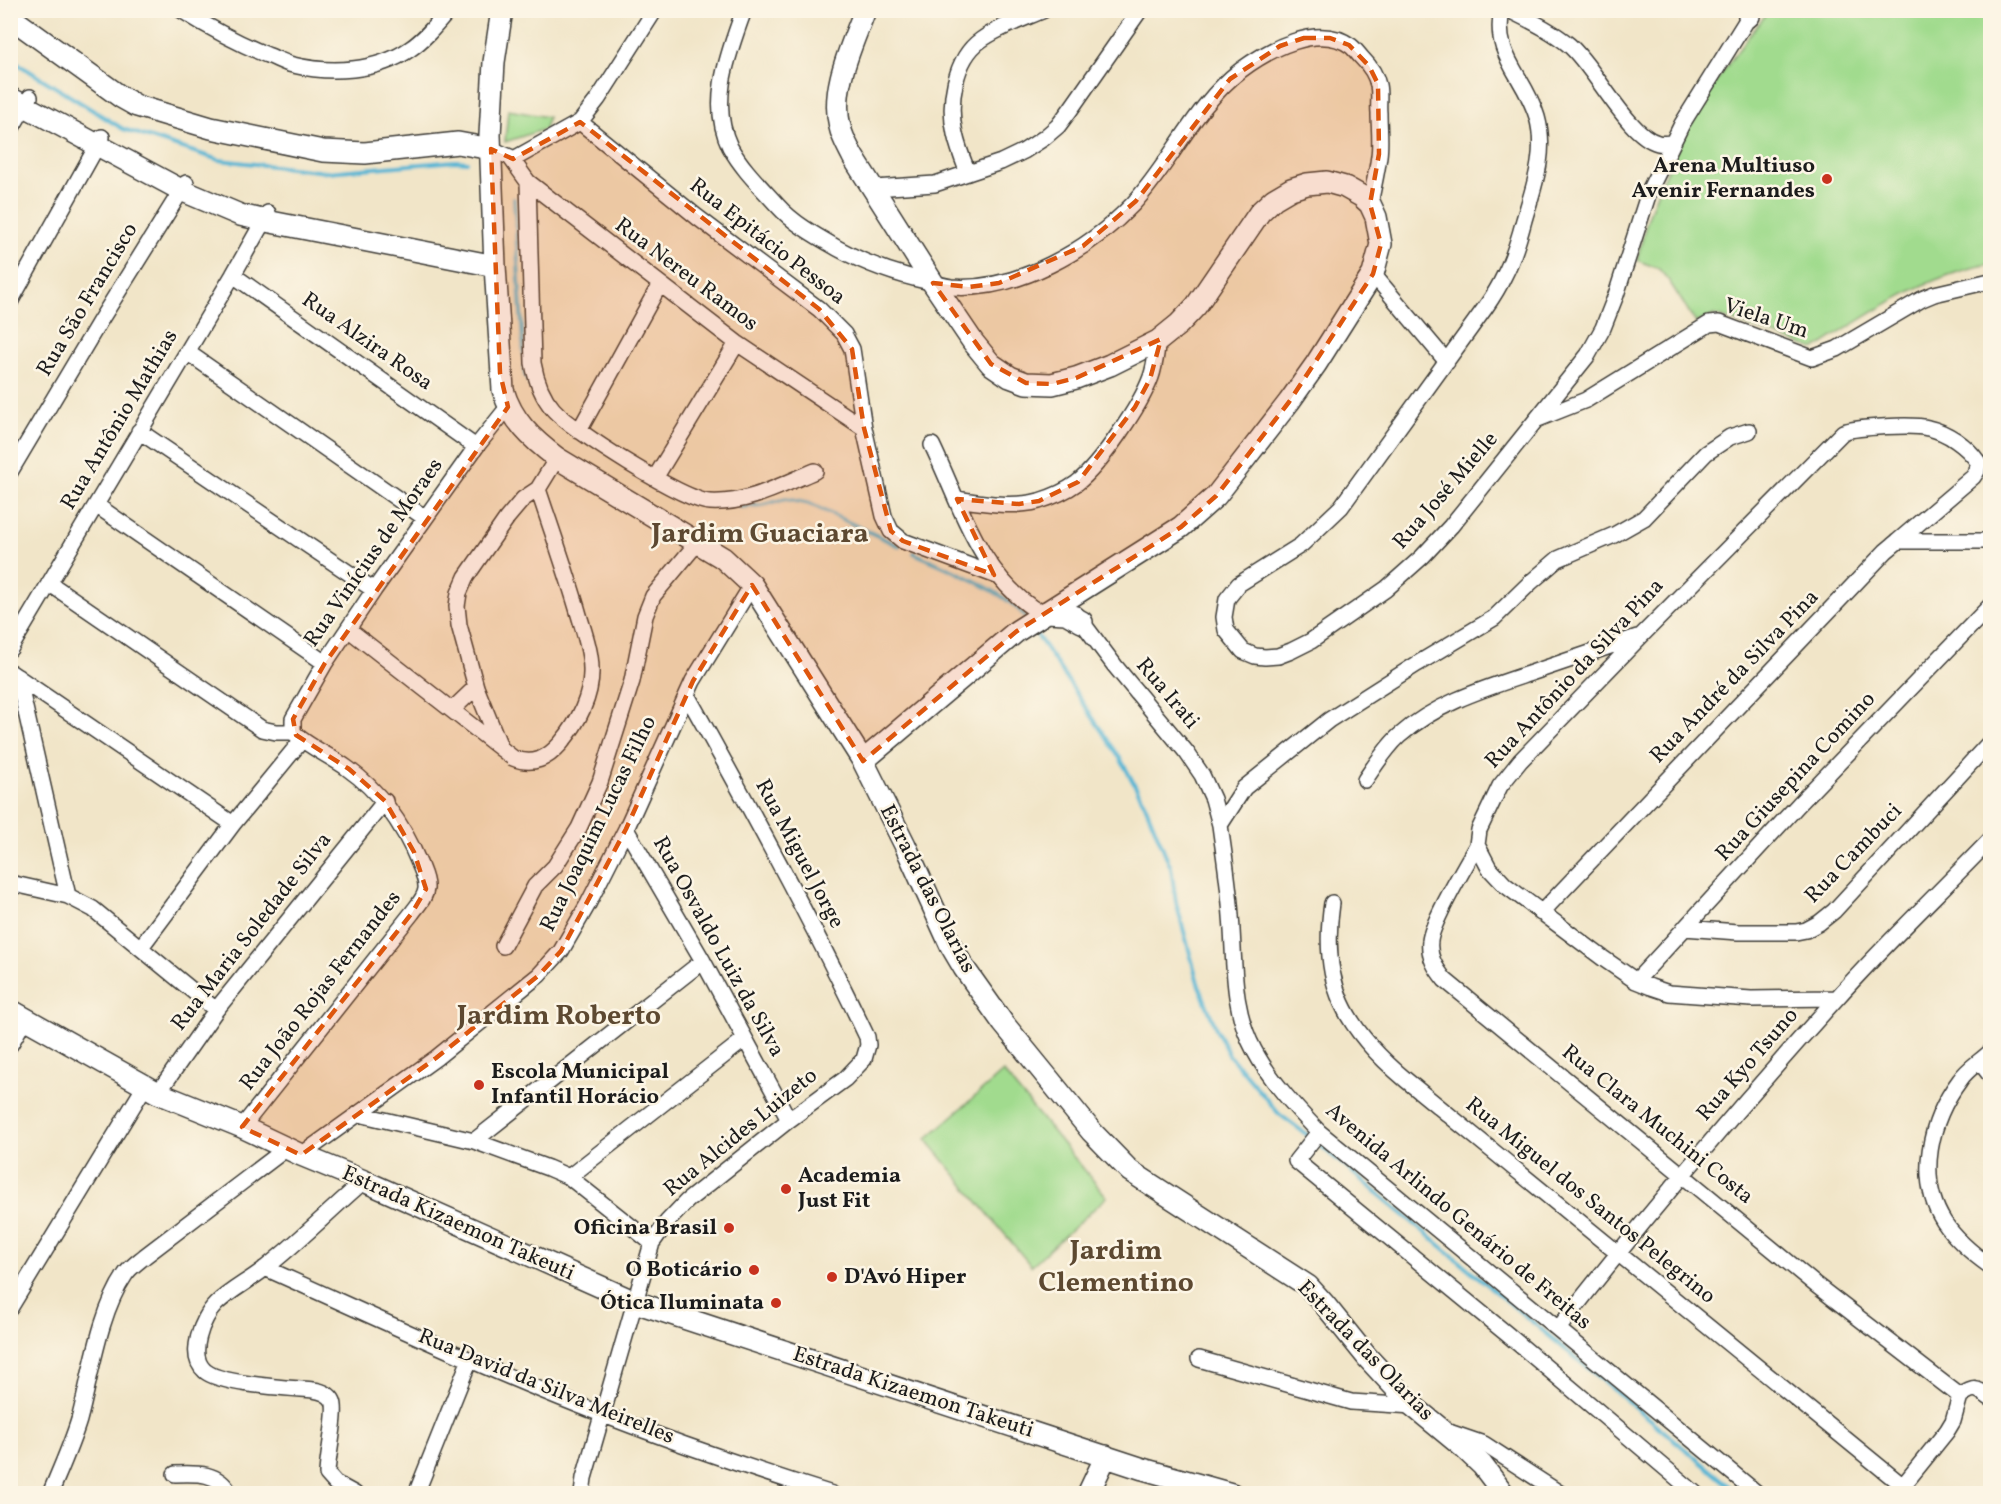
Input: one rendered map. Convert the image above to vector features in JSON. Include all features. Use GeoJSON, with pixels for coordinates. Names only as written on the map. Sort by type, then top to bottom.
{"type":"FeatureCollection","features":[{"type":"Feature","properties":{"kind":"main road","name":"Estrada das Olarias"},"geometry":{"type":"LineString","coordinates":[[501,10],[494,62],[490,149],[494,259],[500,373],[508,407],[519,426],[534,441],[557,458],[723,558],[752,585],[863,761],[905,845],[951,946],[964,968],[1003,1023],[1092,1132],[1140,1179],[1308,1286],[1366,1357],[1413,1406],[1482,1465],[1504,1494]]}},
{"type":"Feature","properties":{"kind":"main road"},"geometry":{"type":"LineString","coordinates":[[863,761],[1017,631],[1042,614],[1074,606],[1181,527],[1216,496],[1290,402],[1373,274],[1381,244],[1376,217],[1370,204],[1345,186],[1327,182],[1291,189],[1274,199],[1260,212],[1196,306],[1158,341],[1110,365],[1052,384],[1026,383],[1010,377],[991,364],[973,342],[933,283],[845,141],[837,109],[837,93],[865,10]]}},
{"type":"Feature","properties":{"kind":"main road"},"geometry":{"type":"LineString","coordinates":[[10,17],[129,101],[167,116],[212,128],[323,151],[365,153],[458,143],[490,149]]}},
{"type":"Feature","properties":{"kind":"main road"},"geometry":{"type":"LineString","coordinates":[[10,87],[22,100],[184,187],[211,204],[266,217],[494,259]]}},
{"type":"Feature","properties":{"kind":"main road","name":"Estrada Kizaemon Takeuti"},"geometry":{"type":"LineString","coordinates":[[18,1013],[152,1089],[635,1302],[1143,1469],[1233,1494]]}},
{"type":"Feature","properties":{"kind":"main road"},"geometry":{"type":"LineString","coordinates":[[1088,1494],[1106,1455]]}},
{"type":"Feature","properties":{"kind":"street"},"geometry":{"type":"LineString","coordinates":[[186,12],[247,47],[292,65],[350,69],[373,66],[409,50],[435,28],[449,10]]}},
{"type":"Feature","properties":{"kind":"street"},"geometry":{"type":"LineString","coordinates":[[512,160],[580,122],[598,99],[655,10]]}},
{"type":"Feature","properties":{"kind":"street"},"geometry":{"type":"LineString","coordinates":[[744,10],[724,73],[721,107],[730,146],[750,176],[783,211],[815,236],[885,271],[949,287],[969,287],[999,283],[1042,268],[1083,246],[1114,223],[1136,201],[1204,108],[1230,80],[1280,46],[1304,38],[1330,38],[1350,45],[1370,66],[1378,84],[1379,154],[1370,204]]}},
{"type":"Feature","properties":{"kind":"street"},"geometry":{"type":"LineString","coordinates":[[968,173],[954,132],[952,110],[959,70],[966,56],[980,40],[1044,10]]}},
{"type":"Feature","properties":{"kind":"street"},"geometry":{"type":"LineString","coordinates":[[874,188],[935,184],[1024,152],[1058,126],[1140,10]]}},
{"type":"Feature","properties":{"kind":"street","name":"Rua José Mielle"},"geometry":{"type":"LineString","coordinates":[[1502,10],[1499,22],[1501,45],[1529,96],[1541,137],[1539,169],[1516,250],[1485,308],[1341,507],[1301,545],[1239,584],[1227,599],[1224,617],[1226,630],[1243,651],[1255,656],[1278,656],[1311,641],[1386,590],[1451,526],[1588,355],[1616,295],[1650,189],[1682,124],[1750,12]]}},
{"type":"Feature","properties":{"kind":"street"},"geometry":{"type":"LineString","coordinates":[[1509,10],[1542,26],[1568,44],[1588,64],[1608,95],[1630,122],[1657,142],[1672,143]]}},
{"type":"Feature","properties":{"kind":"street"},"geometry":{"type":"LineString","coordinates":[[10,131],[22,100]]}},
{"type":"Feature","properties":{"kind":"street","name":"Rua Epitácio Pessoa"},"geometry":{"type":"LineString","coordinates":[[580,122],[697,217],[819,309],[839,328],[852,349],[864,428],[884,516],[891,531],[903,541],[997,576]]}},
{"type":"Feature","properties":{"kind":"street"},"geometry":{"type":"LineString","coordinates":[[10,302],[100,141]]}},
{"type":"Feature","properties":{"kind":"street","name":"Rua Nereu Ramos"},"geometry":{"type":"LineString","coordinates":[[490,149],[506,154],[528,182],[737,344],[864,428]]}},
{"type":"Feature","properties":{"kind":"street"},"geometry":{"type":"LineString","coordinates":[[528,182],[533,363],[543,396],[552,408],[579,431],[656,478],[692,498],[706,502],[727,502],[757,495],[815,471]]}},
{"type":"Feature","properties":{"kind":"street","name":"Rua São Francisco"},"geometry":{"type":"LineString","coordinates":[[10,472],[100,321],[184,187]]}},
{"type":"Feature","properties":{"kind":"street","name":"Rua Antônio Mathias"},"geometry":{"type":"LineString","coordinates":[[10,649],[266,217]]}},
{"type":"Feature","properties":{"kind":"street"},"geometry":{"type":"LineString","coordinates":[[1373,274],[1447,362]]}},
{"type":"Feature","properties":{"kind":"street","name":"Rua Alzira Rosa"},"geometry":{"type":"LineString","coordinates":[[233,275],[476,447]]}},
{"type":"Feature","properties":{"kind":"street","name":"Viela Um"},"geometry":{"type":"LineString","coordinates":[[1535,420],[1586,400],[1709,324],[1719,323],[1812,358],[1837,350],[1922,299],[1990,281]]}},
{"type":"Feature","properties":{"kind":"street"},"geometry":{"type":"LineString","coordinates":[[579,431],[660,284]]}},
{"type":"Feature","properties":{"kind":"street"},"geometry":{"type":"LineString","coordinates":[[957,499],[995,505],[1019,504],[1039,501],[1060,493],[1077,482],[1113,441],[1135,407],[1150,379],[1158,341]]}},
{"type":"Feature","properties":{"kind":"street"},"geometry":{"type":"LineString","coordinates":[[656,478],[737,344]]}},
{"type":"Feature","properties":{"kind":"street"},"geometry":{"type":"LineString","coordinates":[[187,352],[425,518]]}},
{"type":"Feature","properties":{"kind":"street","name":"Rua Vinícius de Moraes"},"geometry":{"type":"LineString","coordinates":[[297,736],[293,719],[325,663],[425,518],[508,407]]}},
{"type":"Feature","properties":{"kind":"street","name":"Rua André da Silva Pina"},"geometry":{"type":"LineString","coordinates":[[1541,913],[1878,560],[1964,486],[1977,471],[1978,462],[1970,449],[1928,427],[1860,428],[1843,432]]}},
{"type":"Feature","properties":{"kind":"street"},"geometry":{"type":"LineString","coordinates":[[139,431],[374,590]]}},
{"type":"Feature","properties":{"kind":"street"},"geometry":{"type":"LineString","coordinates":[[1220,825],[1244,788],[1329,720],[1494,618],[1558,559],[1614,536],[1644,518],[1706,453],[1730,437],[1749,431]]}},
{"type":"Feature","properties":{"kind":"street","name":"Rua Antônio da Silva Pina"},"geometry":{"type":"LineString","coordinates":[[1477,844],[1479,830],[1500,786],[1520,760],[1843,432]]}},
{"type":"Feature","properties":{"kind":"street"},"geometry":{"type":"LineString","coordinates":[[932,445],[974,537],[997,576],[1025,604],[1042,614]]}},
{"type":"Feature","properties":{"kind":"street"},"geometry":{"type":"LineString","coordinates":[[501,749],[476,687],[459,625],[457,606],[459,593],[466,577],[507,518],[523,499],[538,489],[557,458]]}},
{"type":"Feature","properties":{"kind":"street"},"geometry":{"type":"LineString","coordinates":[[348,629],[513,758],[531,763],[543,758],[558,747],[583,710],[589,691],[591,668],[588,645],[568,577],[538,489]]}},
{"type":"Feature","properties":{"kind":"street"},"geometry":{"type":"LineString","coordinates":[[96,505],[325,663]]}},
{"type":"Feature","properties":{"kind":"street"},"geometry":{"type":"LineString","coordinates":[[1898,541],[1990,541]]}},
{"type":"Feature","properties":{"kind":"street"},"geometry":{"type":"LineString","coordinates":[[503,946],[535,886],[555,866],[579,828],[600,782],[632,681],[645,616],[653,596],[698,542]]}},
{"type":"Feature","properties":{"kind":"street"},"geometry":{"type":"LineString","coordinates":[[49,583],[262,729],[297,736],[349,769],[385,801]]}},
{"type":"Feature","properties":{"kind":"street","name":"Rua Joaquim Lucas Filho"},"geometry":{"type":"LineString","coordinates":[[50,1494],[78,1422],[104,1322],[116,1289],[126,1273],[144,1256],[294,1152],[359,1114],[453,1044],[552,963],[588,904],[626,829],[687,695],[712,647],[752,585]]}},
{"type":"Feature","properties":{"kind":"street","name":"Rua Irati"},"geometry":{"type":"LineString","coordinates":[[1074,606],[1203,775],[1220,825]]}},
{"type":"Feature","properties":{"kind":"street","name":"Rua Giusepina Comino"},"geometry":{"type":"LineString","coordinates":[[1636,981],[1807,795],[1990,606]]}},
{"type":"Feature","properties":{"kind":"street"},"geometry":{"type":"LineString","coordinates":[[1365,780],[1398,737],[1439,709],[1471,693],[1641,636]]}},
{"type":"Feature","properties":{"kind":"street"},"geometry":{"type":"LineString","coordinates":[[14,674],[232,824]]}},
{"type":"Feature","properties":{"kind":"street"},"geometry":{"type":"LineString","coordinates":[[14,674],[68,896]]}},
{"type":"Feature","properties":{"kind":"street"},"geometry":{"type":"LineString","coordinates":[[452,710],[476,687]]}},
{"type":"Feature","properties":{"kind":"street","name":"Rua Miguel Jorge"},"geometry":{"type":"LineString","coordinates":[[687,695],[738,787],[867,1037]]}},
{"type":"Feature","properties":{"kind":"street"},"geometry":{"type":"LineString","coordinates":[[141,947],[297,736]]}},
{"type":"Feature","properties":{"kind":"street","name":"Rua Cambuci"},"geometry":{"type":"LineString","coordinates":[[1684,928],[1738,932],[1796,932],[1819,923],[1842,902],[1990,741]]}},
{"type":"Feature","properties":{"kind":"street","name":"Rua João Rojas Fernandes"},"geometry":{"type":"LineString","coordinates":[[242,1127],[412,914],[426,889],[425,879],[399,821],[385,801]]}},
{"type":"Feature","properties":{"kind":"street","name":"Rua Maria Soledade Silva"},"geometry":{"type":"LineString","coordinates":[[10,1308],[152,1089],[385,801]]}},
{"type":"Feature","properties":{"kind":"street","name":"Avenida Arlindo Genário de Freitas"},"geometry":{"type":"LineString","coordinates":[[1220,825],[1231,916],[1235,993],[1242,1019],[1253,1049],[1273,1080],[1317,1135],[1385,1184],[1758,1494]]}},
{"type":"Feature","properties":{"kind":"street","name":"Rua Osvaldo Luiz da Silva"},"geometry":{"type":"LineString","coordinates":[[626,829],[703,961],[789,1120]]}},
{"type":"Feature","properties":{"kind":"street","name":"Rua Kyo Tsuno"},"geometry":{"type":"LineString","coordinates":[[1558,1329],[1682,1174],[1837,998],[1990,840]]}},
{"type":"Feature","properties":{"kind":"street"},"geometry":{"type":"LineString","coordinates":[[1477,844],[1489,868],[1505,885],[1636,981],[1669,993],[1760,999],[1837,998]]}},
{"type":"Feature","properties":{"kind":"street","name":"Rua Clara Muchini Costa"},"geometry":{"type":"LineString","coordinates":[[1477,844],[1435,924],[1430,941],[1431,956],[1444,980],[1816,1285],[1960,1396]]}},
{"type":"Feature","properties":{"kind":"street"},"geometry":{"type":"LineString","coordinates":[[10,883],[68,896],[93,909],[216,1010]]}},
{"type":"Feature","properties":{"kind":"street","name":"Rua Miguel dos Santos Pelegrino"},"geometry":{"type":"LineString","coordinates":[[1332,903],[1328,929],[1330,963],[1335,990],[1352,1024],[1366,1042],[1398,1074],[1900,1490]]}},
{"type":"Feature","properties":{"kind":"street"},"geometry":{"type":"LineString","coordinates":[[474,1141],[703,961]]}},
{"type":"Feature","properties":{"kind":"street"},"geometry":{"type":"LineString","coordinates":[[10,1045],[18,1013]]}},
{"type":"Feature","properties":{"kind":"street","name":"Rua Alcides Luizeto"},"geometry":{"type":"LineString","coordinates":[[582,1494],[584,1478],[652,1243],[667,1222],[687,1201],[845,1079],[861,1063],[866,1052],[867,1037]]}},
{"type":"Feature","properties":{"kind":"street"},"geometry":{"type":"LineString","coordinates":[[569,1177],[745,1039]]}},
{"type":"Feature","properties":{"kind":"street"},"geometry":{"type":"LineString","coordinates":[[1990,1075],[1985,1057],[1960,1079],[1940,1114],[1930,1145],[1928,1177],[1936,1207],[1943,1221],[1972,1253],[1990,1266]]}},
{"type":"Feature","properties":{"kind":"street"},"geometry":{"type":"LineString","coordinates":[[359,1114],[474,1141],[569,1177],[652,1243]]}},
{"type":"Feature","properties":{"kind":"street"},"geometry":{"type":"LineString","coordinates":[[1317,1135],[1299,1157],[1696,1494]]}},
{"type":"Feature","properties":{"kind":"street"},"geometry":{"type":"LineString","coordinates":[[355,1494],[335,1483],[327,1474],[327,1458],[334,1414],[334,1405],[329,1396],[313,1390],[233,1381],[213,1375],[200,1365],[197,1348],[199,1334],[216,1304],[265,1268],[364,1181]]}},
{"type":"Feature","properties":{"kind":"street","name":"Rua David da Silva Meirelles"},"geometry":{"type":"LineString","coordinates":[[265,1268],[603,1415],[832,1494]]}},
{"type":"Feature","properties":{"kind":"street"},"geometry":{"type":"LineString","coordinates":[[416,1494],[470,1359]]}},
{"type":"Feature","properties":{"kind":"street"},"geometry":{"type":"LineString","coordinates":[[1199,1359],[1351,1402],[1413,1406]]}},
{"type":"Feature","properties":{"kind":"street"},"geometry":{"type":"LineString","coordinates":[[1900,1490],[1947,1431],[1960,1396],[1976,1388],[1990,1398]]}},
{"type":"Feature","properties":{"kind":"street"},"geometry":{"type":"LineString","coordinates":[[1443,1430],[1484,1444],[1561,1494]]}},
{"type":"Feature","properties":{"kind":"street"},"geometry":{"type":"LineString","coordinates":[[176,1474],[202,1474],[213,1477],[222,1482],[230,1494]]}},
{"type":"Feature","properties":{"kind":"highlighted area"},"geometry":{"type":"Polygon","coordinates":[[[1304,38],[1330,38],[1349,45],[1369,66],[1378,84],[1379,154],[1370,204],[1381,244],[1373,274],[1289,402],[1216,496],[1181,527],[1017,631],[863,761],[752,585],[693,681],[626,829],[561,951],[539,975],[436,1058],[301,1155],[242,1127],[412,913],[426,889],[414,852],[385,801],[349,769],[296,735],[293,719],[325,663],[508,407],[500,373],[491,149],[513,159],[580,122],[819,309],[852,349],[864,428],[891,531],[903,541],[994,575],[957,499],[1019,504],[1039,501],[1078,482],[1135,407],[1150,379],[1161,339],[1076,378],[1052,384],[1026,383],[991,364],[933,283],[969,287],[999,283],[1083,246],[1136,201],[1230,79],[1280,46],[1304,38]]]}},
{"type":"Feature","properties":{"kind":"green space","name":"Arena Multiuso Avenir Fernandes"},"geometry":{"type":"Polygon","coordinates":[[[1769,11],[1990,11],[1990,264],[1943,277],[1920,287],[1877,309],[1815,349],[1714,315],[1696,323],[1659,269],[1637,260],[1647,221],[1659,189],[1685,135],[1716,82],[1769,11]]]}},
{"type":"Feature","properties":{"kind":"green space"},"geometry":{"type":"Polygon","coordinates":[[[508,110],[548,117],[545,129],[505,142],[508,110]]]}},
{"type":"Feature","properties":{"kind":"green space"},"geometry":{"type":"Polygon","coordinates":[[[1003,1072],[1107,1197],[1031,1266],[926,1139],[1003,1072]]]}},
{"type":"Feature","properties":{"kind":"waterway"},"geometry":{"type":"LineString","coordinates":[[10,59],[123,129],[219,160],[327,172],[467,162]]}},
{"type":"Feature","properties":{"kind":"waterway"},"geometry":{"type":"LineString","coordinates":[[514,199],[525,375],[539,401]]}},
{"type":"Feature","properties":{"kind":"waterway"},"geometry":{"type":"LineString","coordinates":[[740,507],[763,505],[786,499],[810,504],[899,546]]}},
{"type":"Feature","properties":{"kind":"waterway"},"geometry":{"type":"LineString","coordinates":[[914,553],[990,589],[1005,598],[1026,618]]}},
{"type":"Feature","properties":{"kind":"waterway"},"geometry":{"type":"LineString","coordinates":[[1033,629],[1120,758],[1144,802],[1171,868],[1176,902],[1198,983],[1229,1055],[1279,1114],[1310,1137]]}},
{"type":"Feature","properties":{"kind":"waterway"},"geometry":{"type":"LineString","coordinates":[[1316,1142],[1739,1494]]}},
{"type":"Feature","properties":{"kind":"place","name":"Arena Multiuso Avenir Fernandes"},"geometry":{"type":"Point","coordinates":[1827,179]}},
{"type":"Feature","properties":{"kind":"place","name":"Escola Municipal Infantil Horácio"},"geometry":{"type":"Point","coordinates":[479,1085]}},
{"type":"Feature","properties":{"kind":"place","name":"Academia Just Fit"},"geometry":{"type":"Point","coordinates":[786,1189]}},
{"type":"Feature","properties":{"kind":"place","name":"Oficina Brasil"},"geometry":{"type":"Point","coordinates":[729,1228]}},
{"type":"Feature","properties":{"kind":"place","name":"O Boticário"},"geometry":{"type":"Point","coordinates":[754,1270]}},
{"type":"Feature","properties":{"kind":"place","name":"D'Avó Hiper"},"geometry":{"type":"Point","coordinates":[832,1277]}},
{"type":"Feature","properties":{"kind":"place","name":"Ótica Iluminata"},"geometry":{"type":"Point","coordinates":[776,1303]}},
{"type":"Feature","properties":{"kind":"district","name":"Jardim Guaciara"},"geometry":{"type":"Point","coordinates":[760,534]}},
{"type":"Feature","properties":{"kind":"district","name":"Jardim Roberto"},"geometry":{"type":"Point","coordinates":[559,1016]}},
{"type":"Feature","properties":{"kind":"district","name":"Jardim Clementino"},"geometry":{"type":"Point","coordinates":[1116,1267]}}]}
